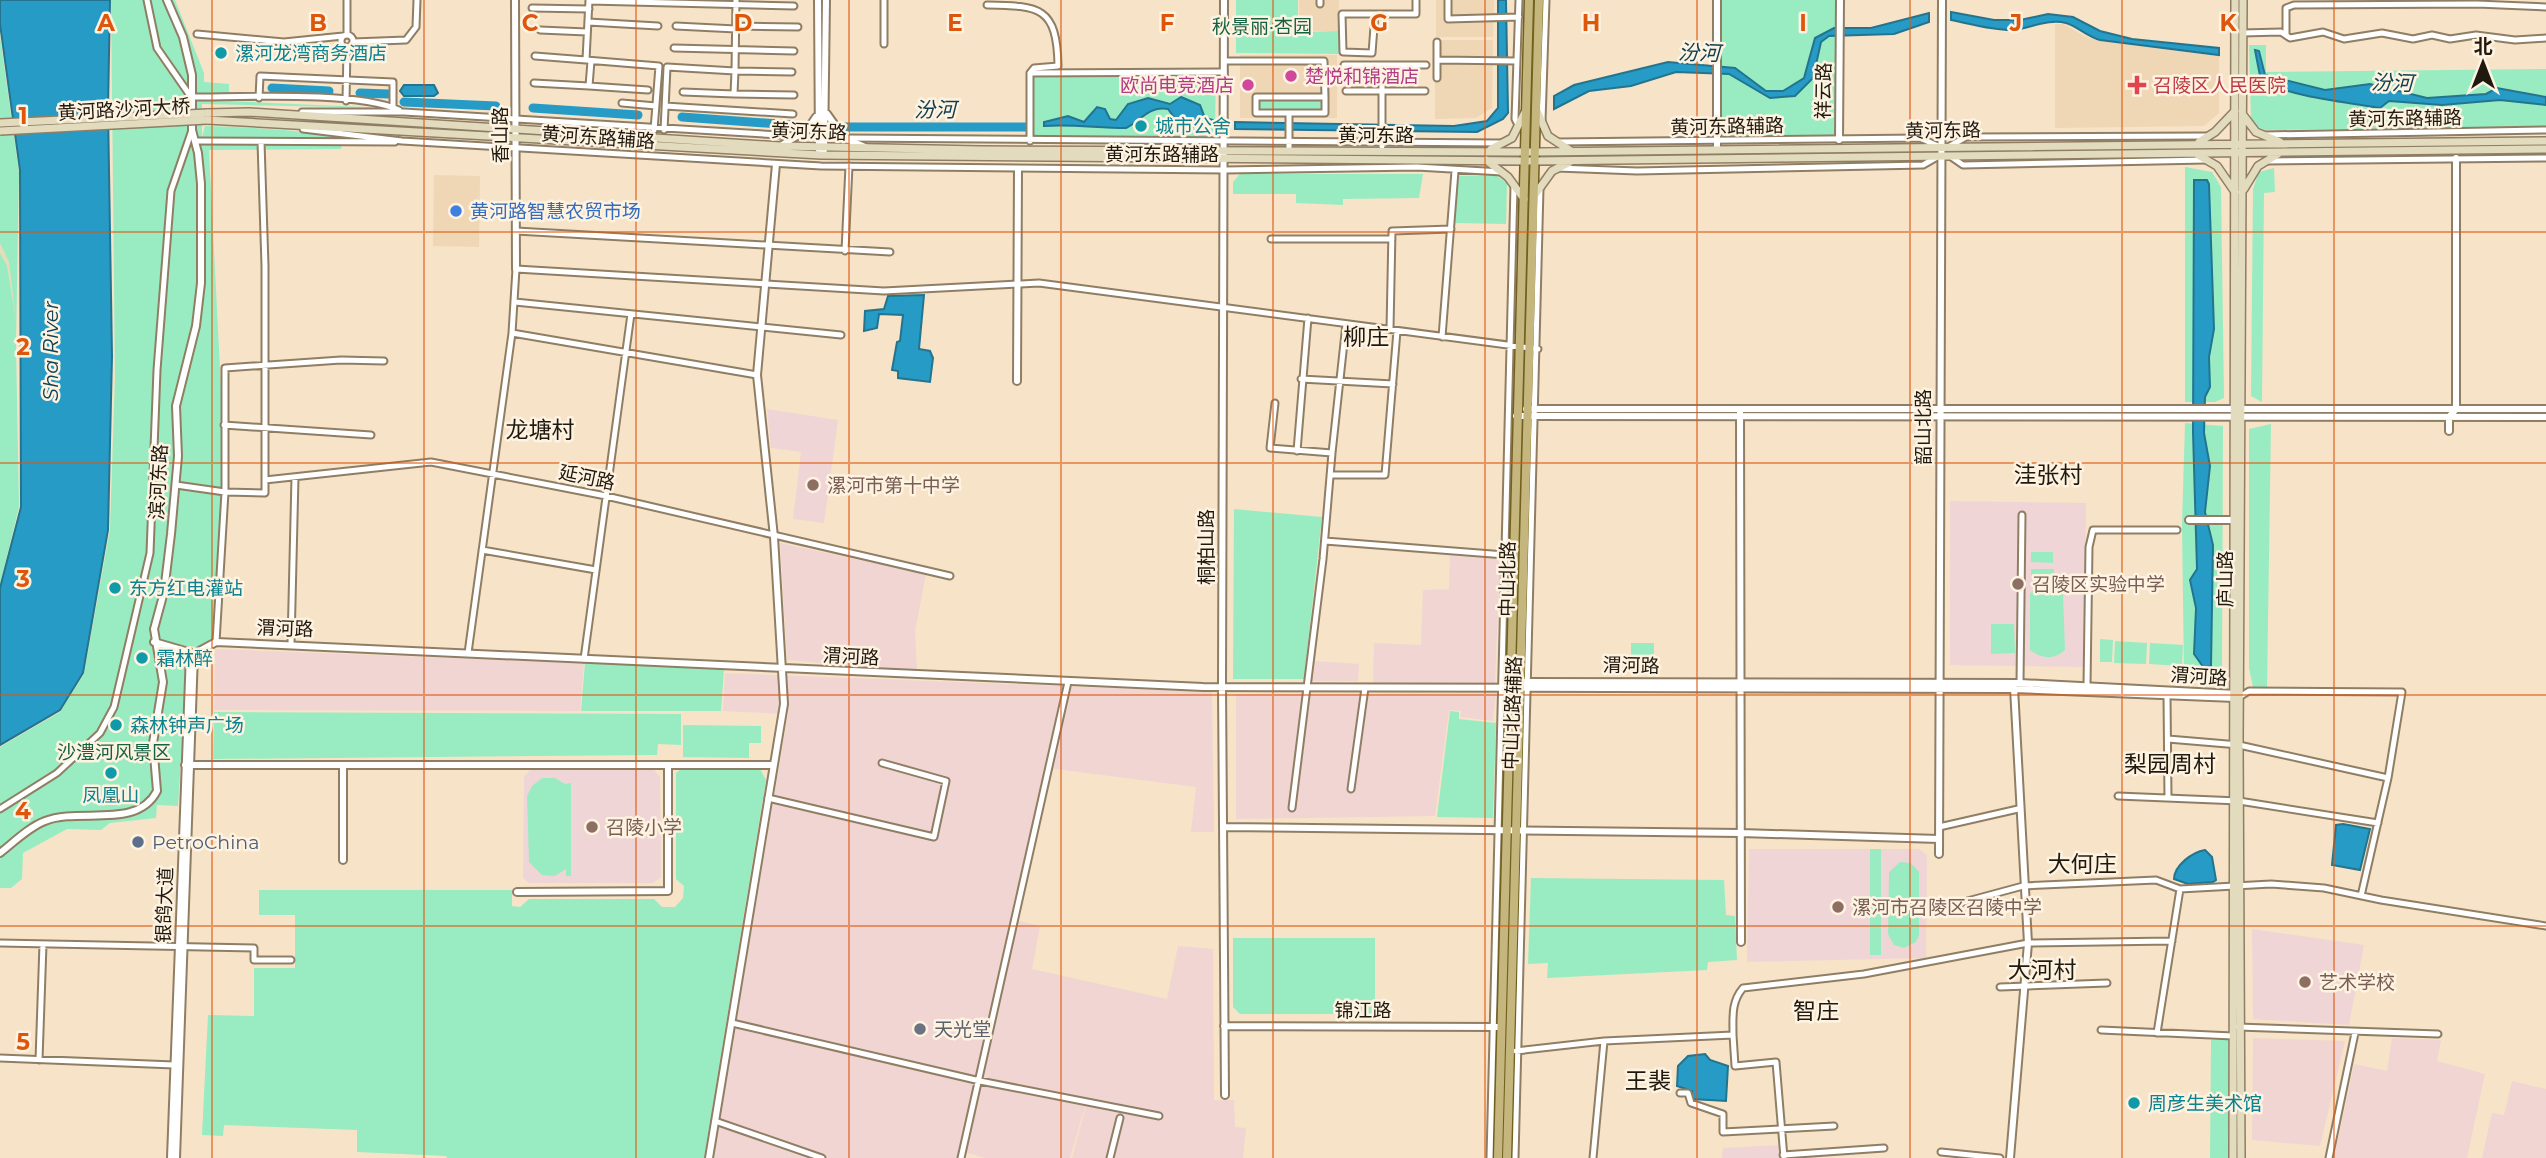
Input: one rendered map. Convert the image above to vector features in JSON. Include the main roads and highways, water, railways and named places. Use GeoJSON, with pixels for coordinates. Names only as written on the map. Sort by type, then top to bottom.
{"type":"FeatureCollection","features":[{"type":"Feature","properties":{"kind":"main road","name":"中山北路"},"geometry":{"type":"LineString","coordinates":[[1529,0],[1532,107]]}},
{"type":"Feature","properties":{"kind":"main road","name":"中山北路"},"geometry":{"type":"LineString","coordinates":[[1498,1158],[1497,1027],[1516,830],[1524,684],[1519,346],[1539,0]]}},
{"type":"Feature","properties":{"kind":"main road","name":"庐山路"},"geometry":{"type":"LineString","coordinates":[[2235,0],[2239,33]]}},
{"type":"Feature","properties":{"kind":"main road","name":"庐山路"},"geometry":{"type":"LineString","coordinates":[[2235,745],[2241,696],[2237,413],[2239,33],[2243,0]]}},
{"type":"Feature","properties":{"kind":"main road"},"geometry":{"type":"LineString","coordinates":[[1487,151],[1504,143],[1532,107],[1541,124],[1556,142],[1572,151]]}},
{"type":"Feature","properties":{"kind":"main road"},"geometry":{"type":"LineString","coordinates":[[2194,153],[2209,160],[2223,172],[2239,193],[2263,161],[2284,148],[2249,125],[2239,111],[2196,144]]}},
{"type":"Feature","properties":{"kind":"main road","name":"黄河东路"},"geometry":{"type":"LineString","coordinates":[[207,117],[249,113],[427,123],[516,124],[821,150],[1225,150],[1486,160],[1572,151],[1717,146],[2239,144],[2284,148],[2546,149]]}},
{"type":"Feature","properties":{"kind":"main road","name":"黄河东路"},"geometry":{"type":"LineString","coordinates":[[207,117],[516,139],[821,150],[1225,150],[1289,146],[1382,146],[1487,151],[1573,161],[2239,153],[2284,148],[2546,141]]}},
{"type":"Feature","properties":{"kind":"main road","name":"黄河路沙河大桥"},"geometry":{"type":"LineString","coordinates":[[0,123],[207,117]]}},
{"type":"Feature","properties":{"kind":"main road","name":"黄河路沙河大桥"},"geometry":{"type":"LineString","coordinates":[[0,131],[207,117]]}},
{"type":"Feature","properties":{"kind":"main road"},"geometry":{"type":"LineString","coordinates":[[1486,160],[1503,172],[1528,199],[1557,169],[1573,161]]}},
{"type":"Feature","properties":{"kind":"main road","name":"中山北路"},"geometry":{"type":"LineString","coordinates":[[1507,1158],[1514,1051],[1516,830],[1505,687],[1521,413]]}},
{"type":"Feature","properties":{"kind":"main road","name":"庐山路"},"geometry":{"type":"LineString","coordinates":[[2233,1158],[2236,800],[2232,696],[2233,520],[2237,413]]}},
{"type":"Feature","properties":{"kind":"main road","name":"庐山路"},"geometry":{"type":"LineString","coordinates":[[2235,1030],[2241,1158]]}},
{"type":"Feature","properties":{"kind":"water","name":"Sha River"},"geometry":{"type":"Polygon","coordinates":[[[0,0],[110,0],[108,109],[112,356],[108,530],[83,673],[60,710],[0,745],[0,588],[21,507],[20,170],[0,24],[0,0]]]}},
{"type":"Feature","properties":{"kind":"water"},"geometry":{"type":"Polygon","coordinates":[[[1498,0],[1506,0],[1508,113],[1503,119],[1477,132],[1235,129],[1235,122],[1454,126],[1487,121],[1498,108],[1498,0]]]}},
{"type":"Feature","properties":{"kind":"water"},"geometry":{"type":"Polygon","coordinates":[[[1951,12],[1994,20],[2020,20],[2048,14],[2073,17],[2100,31],[2132,39],[2219,48],[2219,55],[2100,40],[2070,24],[2059,22],[2011,30],[1988,28],[1951,20],[1951,12]]]}},
{"type":"Feature","properties":{"kind":"water"},"geometry":{"type":"Polygon","coordinates":[[[1929,13],[1929,22],[1894,34],[1829,36],[1821,42],[1813,78],[1795,96],[1770,98],[1729,74],[1676,72],[1631,86],[1589,91],[1554,109],[1554,96],[1574,85],[1668,62],[1735,68],[1766,91],[1783,91],[1804,78],[1815,38],[1834,28],[1871,28],[1929,13]]]}},
{"type":"Feature","properties":{"kind":"water"},"geometry":{"type":"Polygon","coordinates":[[[2255,50],[2259,51],[2265,75],[2325,90],[2370,84],[2427,98],[2486,94],[2497,88],[2546,97],[2546,105],[2500,100],[2442,105],[2389,101],[2380,108],[2319,98],[2261,81],[2255,50]]]}},
{"type":"Feature","properties":{"kind":"water"},"geometry":{"type":"Polygon","coordinates":[[[404,85],[434,85],[438,93],[434,96],[404,96],[400,91],[404,85]]]}},
{"type":"Feature","properties":{"kind":"water"},"geometry":{"type":"Polygon","coordinates":[[[1181,97],[1200,105],[1205,118],[1213,120],[1213,127],[1181,127],[1168,109],[1150,112],[1126,128],[1044,126],[1044,122],[1068,116],[1084,122],[1097,107],[1105,109],[1110,119],[1116,120],[1128,104],[1148,98],[1170,104],[1181,97]]]}},
{"type":"Feature","properties":{"kind":"water"},"geometry":{"type":"Polygon","coordinates":[[[2194,180],[2207,180],[2209,184],[2214,329],[2209,357],[2210,387],[2205,397],[2204,433],[2210,466],[2205,512],[2213,545],[2211,666],[2204,668],[2194,654],[2196,608],[2190,580],[2197,569],[2193,432],[2194,180]]]}},
{"type":"Feature","properties":{"kind":"water"},"geometry":{"type":"Polygon","coordinates":[[[924,295],[919,349],[930,351],[933,358],[930,382],[898,378],[898,371],[892,370],[897,342],[900,341],[903,315],[879,314],[877,328],[864,331],[865,311],[884,309],[888,296],[924,295]]]}},
{"type":"Feature","properties":{"kind":"water"},"geometry":{"type":"Polygon","coordinates":[[[2336,825],[2370,829],[2360,870],[2332,865],[2336,825]]]}},
{"type":"Feature","properties":{"kind":"water"},"geometry":{"type":"Polygon","coordinates":[[[2205,850],[2212,857],[2216,880],[2188,884],[2174,879],[2177,869],[2185,860],[2205,850]]]}},
{"type":"Feature","properties":{"kind":"water"},"geometry":{"type":"Polygon","coordinates":[[[1705,1054],[1710,1060],[1728,1066],[1726,1101],[1692,1099],[1692,1091],[1677,1086],[1678,1066],[1688,1056],[1705,1054]]]}},
{"type":"Feature","properties":{"kind":"waterway","name":"汾河"},"geometry":{"type":"LineString","coordinates":[[272,88],[329,91]]}},
{"type":"Feature","properties":{"kind":"waterway","name":"汾河"},"geometry":{"type":"LineString","coordinates":[[360,93],[388,94]]}},
{"type":"Feature","properties":{"kind":"waterway","name":"汾河"},"geometry":{"type":"LineString","coordinates":[[404,102],[496,106]]}},
{"type":"Feature","properties":{"kind":"waterway","name":"汾河"},"geometry":{"type":"LineString","coordinates":[[533,108],[638,115]]}},
{"type":"Feature","properties":{"kind":"waterway","name":"汾河"},"geometry":{"type":"LineString","coordinates":[[682,117],[793,125]]}},
{"type":"Feature","properties":{"kind":"waterway","name":"汾河"},"geometry":{"type":"LineString","coordinates":[[846,127],[1025,127]]}},
{"type":"Feature","properties":{"kind":"place","name":"漯河龙湾商务酒店"},"geometry":{"type":"Point","coordinates":[221,53]}},
{"type":"Feature","properties":{"kind":"place","name":"楚悦和锦酒店"},"geometry":{"type":"Point","coordinates":[1291,76]}},
{"type":"Feature","properties":{"kind":"place","name":"欧尚电竞酒店"},"geometry":{"type":"Point","coordinates":[1248,85]}},
{"type":"Feature","properties":{"kind":"place","name":"召陵区人民医院"},"geometry":{"type":"Point","coordinates":[2137,85]}},
{"type":"Feature","properties":{"kind":"place","name":"城市公舍"},"geometry":{"type":"Point","coordinates":[1141,126]}},
{"type":"Feature","properties":{"kind":"place","name":"黄河路智慧农贸市场"},"geometry":{"type":"Point","coordinates":[456,211]}},
{"type":"Feature","properties":{"kind":"place","name":"漯河市第十中学"},"geometry":{"type":"Point","coordinates":[813,485]}},
{"type":"Feature","properties":{"kind":"place","name":"召陵区实验中学"},"geometry":{"type":"Point","coordinates":[2018,584]}},
{"type":"Feature","properties":{"kind":"place","name":"东方红电灌站"},"geometry":{"type":"Point","coordinates":[115,588]}},
{"type":"Feature","properties":{"kind":"place","name":"霜林醉"},"geometry":{"type":"Point","coordinates":[142,658]}},
{"type":"Feature","properties":{"kind":"place","name":"森林钟声广场"},"geometry":{"type":"Point","coordinates":[116,725]}},
{"type":"Feature","properties":{"kind":"place","name":"凤凰山"},"geometry":{"type":"Point","coordinates":[111,773]}},
{"type":"Feature","properties":{"kind":"place","name":"召陵小学"},"geometry":{"type":"Point","coordinates":[592,827]}},
{"type":"Feature","properties":{"kind":"place","name":"PetroChina"},"geometry":{"type":"Point","coordinates":[138,842]}},
{"type":"Feature","properties":{"kind":"place","name":"漯河市召陵区召陵中学"},"geometry":{"type":"Point","coordinates":[1838,907]}},
{"type":"Feature","properties":{"kind":"place","name":"艺术学校"},"geometry":{"type":"Point","coordinates":[2305,982]}},
{"type":"Feature","properties":{"kind":"place","name":"天光堂"},"geometry":{"type":"Point","coordinates":[920,1029]}},
{"type":"Feature","properties":{"kind":"place","name":"周彦生美术馆"},"geometry":{"type":"Point","coordinates":[2134,1103]}},
{"type":"Feature","properties":{"kind":"district","name":"柳庄"},"geometry":{"type":"Point","coordinates":[1366,337]}},
{"type":"Feature","properties":{"kind":"district","name":"龙塘村"},"geometry":{"type":"Point","coordinates":[540,430]}},
{"type":"Feature","properties":{"kind":"district","name":"洼张村"},"geometry":{"type":"Point","coordinates":[2048,475]}},
{"type":"Feature","properties":{"kind":"district","name":"梨园周村"},"geometry":{"type":"Point","coordinates":[2170,764]}},
{"type":"Feature","properties":{"kind":"district","name":"大何庄"},"geometry":{"type":"Point","coordinates":[2082,864]}},
{"type":"Feature","properties":{"kind":"district","name":"大河村"},"geometry":{"type":"Point","coordinates":[2042,970]}},
{"type":"Feature","properties":{"kind":"district","name":"智庄"},"geometry":{"type":"Point","coordinates":[1816,1011]}},
{"type":"Feature","properties":{"kind":"district","name":"王裴"},"geometry":{"type":"Point","coordinates":[1648,1081]}},
{"type":"Feature","properties":{"kind":"park label","name":"秋景丽·杏园"},"geometry":{"type":"Point","coordinates":[1262,26]}},
{"type":"Feature","properties":{"kind":"park label","name":"沙澧河风景区"},"geometry":{"type":"Point","coordinates":[114,752]}}]}
